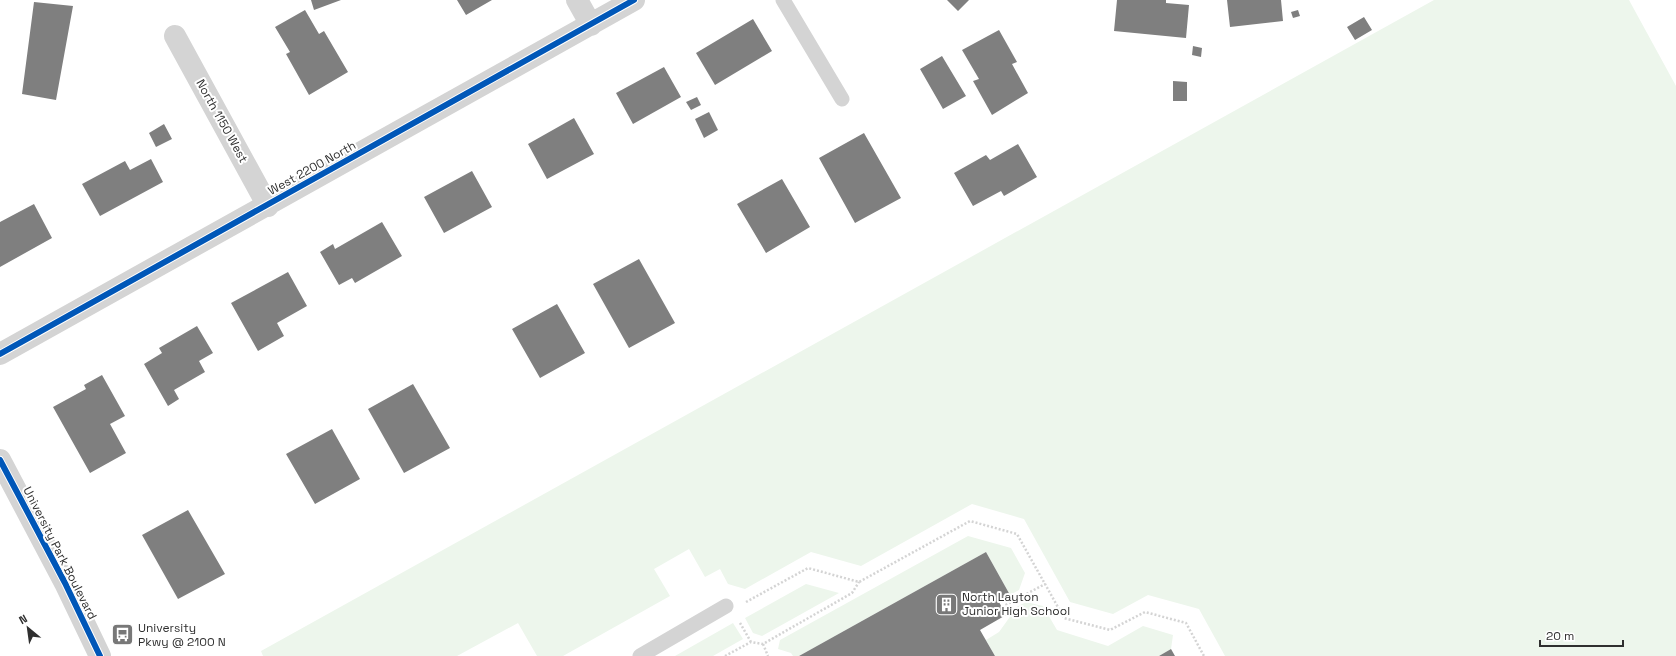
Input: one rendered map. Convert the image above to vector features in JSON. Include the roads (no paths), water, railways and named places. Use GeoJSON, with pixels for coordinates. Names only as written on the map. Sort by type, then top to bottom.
{"type":"FeatureCollection","features":[{"type":"Feature","properties":{"kind":"street"},"geometry":{"type":"LineString","coordinates":[[577,0],[591,25]]}},
{"type":"Feature","properties":{"kind":"street","name":"West 2200 North"},"geometry":{"type":"LineString","coordinates":[[0,354],[268,206],[634,0]]}},
{"type":"Feature","properties":{"kind":"street","name":"North 1150 West"},"geometry":{"type":"LineString","coordinates":[[175,36],[268,206]]}},
{"type":"Feature","properties":{"kind":"street","name":"University Park Boulevard"},"geometry":{"type":"LineString","coordinates":[[0,460],[65,583],[100,656]]}},
{"type":"Feature","properties":{"kind":"lane"},"geometry":{"type":"LineString","coordinates":[[783,0],[842,99]]}},
{"type":"Feature","properties":{"kind":"lane"},"geometry":{"type":"LineString","coordinates":[[640,656],[726,606]]}},
{"type":"Feature","properties":{"kind":"place","name":"North Layton Junior High School"},"geometry":{"type":"Point","coordinates":[946,604]}},
{"type":"Feature","properties":{"kind":"place","name":"University Pkwy @ 2100 N"},"geometry":{"type":"Point","coordinates":[123,635]}}]}
